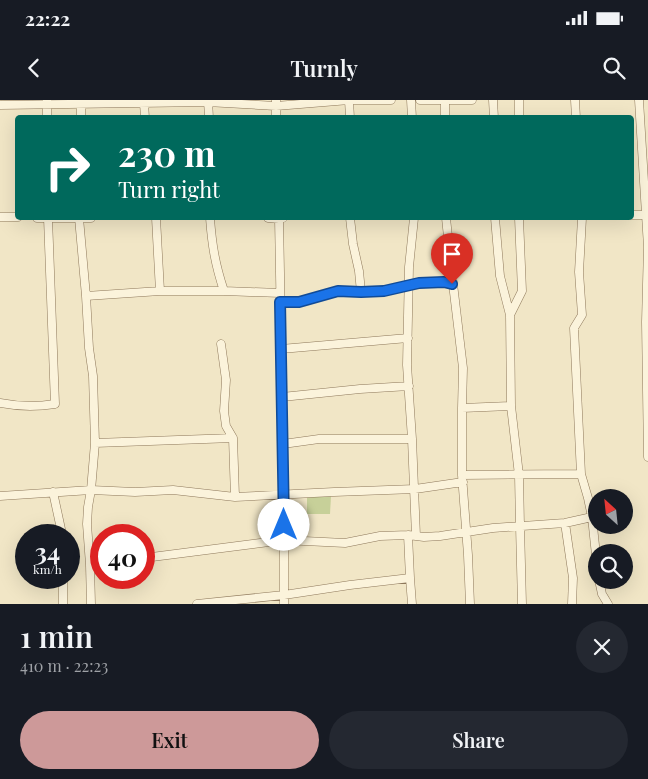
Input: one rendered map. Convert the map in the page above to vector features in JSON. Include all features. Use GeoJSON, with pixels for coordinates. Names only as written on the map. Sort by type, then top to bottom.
{"type":"FeatureCollection","features":[{"type":"Feature","properties":{"kind":"street"},"geometry":{"type":"LineString","coordinates":[[350,100],[350,115]]}},
{"type":"Feature","properties":{"kind":"street"},"geometry":{"type":"LineString","coordinates":[[0,105],[47,102],[144,103],[156,101],[208,101],[276,103],[391,100]]}},
{"type":"Feature","properties":{"kind":"street"},"geometry":{"type":"LineString","coordinates":[[411,100],[412,115]]}},
{"type":"Feature","properties":{"kind":"street"},"geometry":{"type":"LineString","coordinates":[[420,100],[472,100]]}},
{"type":"Feature","properties":{"kind":"street"},"geometry":{"type":"LineString","coordinates":[[445,100],[445,115]]}},
{"type":"Feature","properties":{"kind":"street"},"geometry":{"type":"LineString","coordinates":[[493,100],[494,115]]}},
{"type":"Feature","properties":{"kind":"street"},"geometry":{"type":"LineString","coordinates":[[519,100],[519,115]]}},
{"type":"Feature","properties":{"kind":"street"},"geometry":{"type":"LineString","coordinates":[[575,100],[576,115]]}},
{"type":"Feature","properties":{"kind":"street"},"geometry":{"type":"LineString","coordinates":[[639,100],[648,246],[646,322],[648,457]]}},
{"type":"Feature","properties":{"kind":"street"},"geometry":{"type":"LineString","coordinates":[[208,101],[209,115]]}},
{"type":"Feature","properties":{"kind":"street"},"geometry":{"type":"LineString","coordinates":[[47,102],[47,115]]}},
{"type":"Feature","properties":{"kind":"street"},"geometry":{"type":"LineString","coordinates":[[81,102],[81,115]]}},
{"type":"Feature","properties":{"kind":"street"},"geometry":{"type":"LineString","coordinates":[[144,103],[144,115]]}},
{"type":"Feature","properties":{"kind":"street"},"geometry":{"type":"LineString","coordinates":[[634,215],[647,215]]}},
{"type":"Feature","properties":{"kind":"street"},"geometry":{"type":"LineString","coordinates":[[0,217],[15,217]]}},
{"type":"Feature","properties":{"kind":"street"},"geometry":{"type":"LineString","coordinates":[[0,404],[37,407],[55,404],[48,220]]}},
{"type":"Feature","properties":{"kind":"street"},"geometry":{"type":"LineString","coordinates":[[79,220],[86,296],[88,348],[93,376],[95,443],[92,490],[87,524],[90,565]]}},
{"type":"Feature","properties":{"kind":"street"},"geometry":{"type":"LineString","coordinates":[[156,220],[160,291]]}},
{"type":"Feature","properties":{"kind":"street"},"geometry":{"type":"LineString","coordinates":[[210,220],[217,269],[224,291]]}},
{"type":"Feature","properties":{"kind":"street"},"geometry":{"type":"LineString","coordinates":[[280,220],[284,604]]}},
{"type":"Feature","properties":{"kind":"street"},"geometry":{"type":"LineString","coordinates":[[350,220],[361,292]]}},
{"type":"Feature","properties":{"kind":"street"},"geometry":{"type":"LineString","coordinates":[[412,604],[410,578],[414,489],[407,365],[409,259],[414,220]]}},
{"type":"Feature","properties":{"kind":"street"},"geometry":{"type":"LineString","coordinates":[[446,220],[463,368],[462,478],[470,604]]}},
{"type":"Feature","properties":{"kind":"street"},"geometry":{"type":"LineString","coordinates":[[495,220],[500,276],[510,314],[511,406],[520,474],[522,604]]}},
{"type":"Feature","properties":{"kind":"street"},"geometry":{"type":"LineString","coordinates":[[510,314],[522,291],[519,220]]}},
{"type":"Feature","properties":{"kind":"street"},"geometry":{"type":"LineString","coordinates":[[582,220],[579,272],[582,315],[574,328],[581,474],[588,498]]}},
{"type":"Feature","properties":{"kind":"street"},"geometry":{"type":"LineString","coordinates":[[280,302],[299,302],[338,291],[384,291],[419,283],[444,282],[452,284]]}},
{"type":"Feature","properties":{"kind":"street"},"geometry":{"type":"LineString","coordinates":[[86,296],[160,291],[280,293]]}},
{"type":"Feature","properties":{"kind":"street"},"geometry":{"type":"LineString","coordinates":[[281,349],[408,338]]}},
{"type":"Feature","properties":{"kind":"street"},"geometry":{"type":"LineString","coordinates":[[221,344],[226,380],[224,411],[226,426],[233,438],[234,497]]}},
{"type":"Feature","properties":{"kind":"street"},"geometry":{"type":"LineString","coordinates":[[282,397],[409,386]]}},
{"type":"Feature","properties":{"kind":"street"},"geometry":{"type":"LineString","coordinates":[[462,408],[511,406]]}},
{"type":"Feature","properties":{"kind":"street"},"geometry":{"type":"LineString","coordinates":[[95,443],[233,438]]}},
{"type":"Feature","properties":{"kind":"street"},"geometry":{"type":"LineString","coordinates":[[283,444],[319,440],[412,439]]}},
{"type":"Feature","properties":{"kind":"street"},"geometry":{"type":"LineString","coordinates":[[0,496],[92,490],[135,492],[174,490],[234,497],[414,489],[462,478],[520,474],[581,474]]}},
{"type":"Feature","properties":{"kind":"street"},"geometry":{"type":"LineString","coordinates":[[54,492],[60,524]]}},
{"type":"Feature","properties":{"kind":"street"},"geometry":{"type":"LineString","coordinates":[[155,557],[284,540],[346,543],[380,536],[440,536],[493,528],[565,523],[588,518]]}},
{"type":"Feature","properties":{"kind":"street"},"geometry":{"type":"LineString","coordinates":[[565,523],[573,578],[572,604]]}},
{"type":"Feature","properties":{"kind":"street"},"geometry":{"type":"LineString","coordinates":[[198,604],[284,595],[410,578]]}},
{"type":"Feature","properties":{"kind":"street"},"geometry":{"type":"LineString","coordinates":[[62,589],[63,604]]}},
{"type":"Feature","properties":{"kind":"street"},"geometry":{"type":"LineString","coordinates":[[91,589],[91,604]]}},
{"type":"Feature","properties":{"kind":"street"},"geometry":{"type":"LineString","coordinates":[[601,589],[608,604]]}},
{"type":"Feature","properties":{"kind":"green space"},"geometry":{"type":"Polygon","coordinates":[[[307,496],[331,496],[330,514],[307,514],[307,496]]]}},
{"type":"Feature","properties":{"kind":"route"},"geometry":{"type":"LineString","coordinates":[[284,525],[280,302],[299,302],[338,291],[384,291],[419,283],[444,282],[452,284]]}}]}
